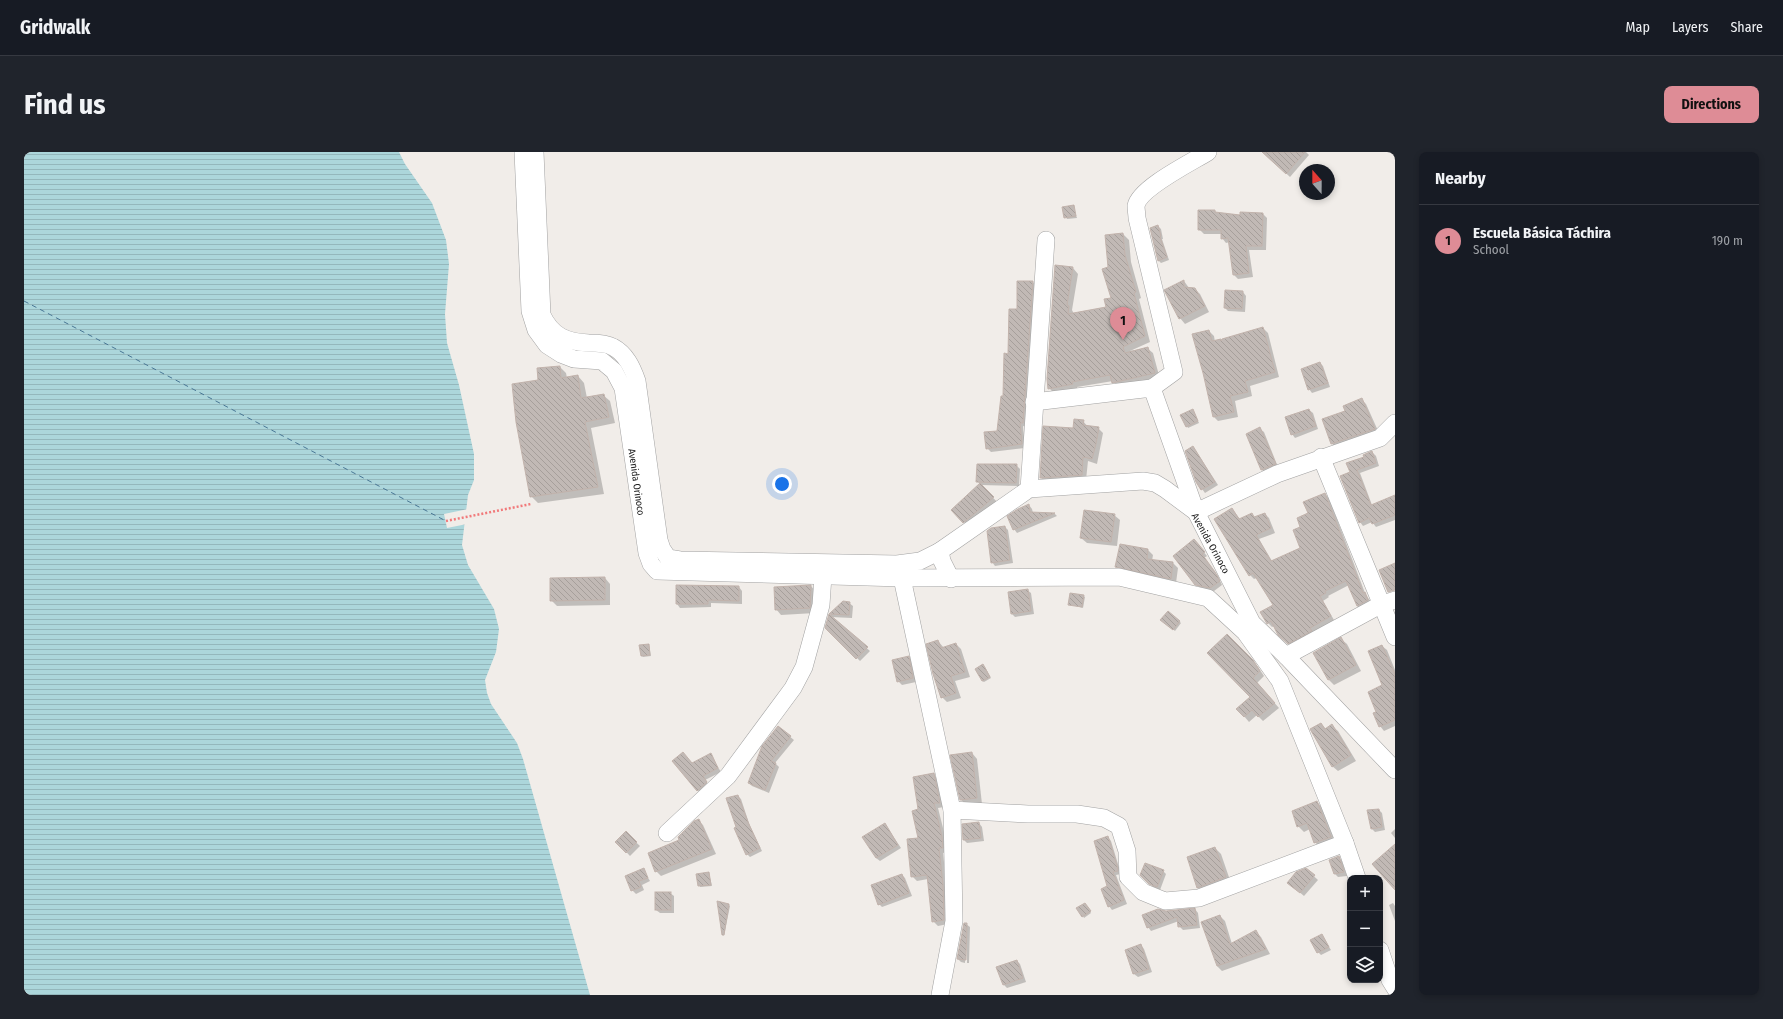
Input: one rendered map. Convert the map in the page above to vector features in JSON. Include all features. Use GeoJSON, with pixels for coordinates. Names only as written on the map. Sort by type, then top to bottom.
{"type":"FeatureCollection","features":[{"type":"Feature","properties":{"kind":"street","name":"Avenida Orinoco"},"geometry":{"type":"LineString","coordinates":[[523,152],[530,311],[536,330],[547,345],[561,354],[574,359],[602,361],[614,371],[623,388],[647,553],[651,564],[658,571],[667,573],[951,579],[1118,577],[1208,598],[1245,632],[1280,681],[1346,843],[1356,875]]}},
{"type":"Feature","properties":{"kind":"street","name":"Avenida Orinoco"},"geometry":{"type":"LineString","coordinates":[[535,152],[542,315],[547,326],[555,334],[566,340],[598,343],[612,347],[631,365],[637,381],[659,540],[662,549],[668,558],[680,560],[897,564],[920,561],[940,551],[1029,489],[1143,480],[1154,483],[1196,512],[1252,623],[1286,656],[1395,770]]}},
{"type":"Feature","properties":{"kind":"street"},"geometry":{"type":"LineString","coordinates":[[1034,402],[1152,388],[1174,372],[1137,218],[1136,206],[1140,196],[1150,188],[1208,152]]}},
{"type":"Feature","properties":{"kind":"street"},"geometry":{"type":"LineString","coordinates":[[1029,489],[1046,240]]}},
{"type":"Feature","properties":{"kind":"street"},"geometry":{"type":"LineString","coordinates":[[1152,388],[1196,512],[1277,474],[1321,457],[1380,438],[1395,423]]}},
{"type":"Feature","properties":{"kind":"street"},"geometry":{"type":"LineString","coordinates":[[1321,457],[1389,602],[1395,637]]}},
{"type":"Feature","properties":{"kind":"street"},"geometry":{"type":"LineString","coordinates":[[940,551],[942,561],[951,579]]}},
{"type":"Feature","properties":{"kind":"street"},"geometry":{"type":"LineString","coordinates":[[667,833],[728,776],[793,688],[804,668],[821,604],[823,576]]}},
{"type":"Feature","properties":{"kind":"street"},"geometry":{"type":"LineString","coordinates":[[902,578],[952,810],[954,921],[940,995]]}},
{"type":"Feature","properties":{"kind":"street"},"geometry":{"type":"LineString","coordinates":[[1286,656],[1389,602]]}},
{"type":"Feature","properties":{"kind":"street"},"geometry":{"type":"LineString","coordinates":[[952,810],[1028,814],[1077,814],[1104,818],[1120,826],[1127,852],[1128,877],[1143,892],[1165,901],[1199,898],[1346,843]]}},
{"type":"Feature","properties":{"kind":"street"},"geometry":{"type":"LineString","coordinates":[[1383,962],[1390,990]]}},
{"type":"Feature","properties":{"kind":"path"},"geometry":{"type":"LineString","coordinates":[[446,521],[531,504]]}},
{"type":"Feature","properties":{"kind":"water"},"geometry":{"type":"Polygon","coordinates":[[[24,152],[399,152],[405,164],[432,203],[446,240],[449,264],[445,314],[447,343],[459,385],[474,454],[474,480],[468,495],[462,545],[468,565],[494,609],[499,629],[496,652],[485,680],[487,693],[491,704],[517,743],[523,759],[590,995],[24,995],[24,152]]]}},
{"type":"Feature","properties":{"kind":"pier"},"geometry":{"type":"Polygon","coordinates":[[[468,509],[467,524],[447,528],[444,514],[468,509]]]}},
{"type":"Feature","properties":{"kind":"building"},"geometry":{"type":"Polygon","coordinates":[[[1262,152],[1305,152],[1286,174],[1262,152]]]}},
{"type":"Feature","properties":{"kind":"building"},"geometry":{"type":"Polygon","coordinates":[[[1074,205],[1076,216],[1064,218],[1062,207],[1074,205]]]}},
{"type":"Feature","properties":{"kind":"building"},"geometry":{"type":"Polygon","coordinates":[[[1198,210],[1215,210],[1215,212],[1240,215],[1240,212],[1263,213],[1262,246],[1246,246],[1249,273],[1233,275],[1228,238],[1221,239],[1221,230],[1198,230],[1198,210]]]}},
{"type":"Feature","properties":{"kind":"building"},"geometry":{"type":"Polygon","coordinates":[[[1158,225],[1160,237],[1167,257],[1158,261],[1150,228],[1158,225]]]}},
{"type":"Feature","properties":{"kind":"building"},"geometry":{"type":"Polygon","coordinates":[[[1123,233],[1125,255],[1136,292],[1134,293],[1145,336],[1123,347],[1125,353],[1148,347],[1155,373],[1112,383],[1110,375],[1072,382],[1073,384],[1048,389],[1047,379],[1055,265],[1073,267],[1067,305],[1069,306],[1068,314],[1106,307],[1104,299],[1111,298],[1102,269],[1108,267],[1105,235],[1123,233]]]}},
{"type":"Feature","properties":{"kind":"building"},"geometry":{"type":"Polygon","coordinates":[[[1184,280],[1184,287],[1195,288],[1205,306],[1179,319],[1164,290],[1184,280]]]}},
{"type":"Feature","properties":{"kind":"building"},"geometry":{"type":"Polygon","coordinates":[[[1017,281],[1033,281],[1023,423],[1020,423],[1022,444],[986,449],[984,432],[997,431],[1001,396],[1003,396],[1004,353],[1008,354],[1009,309],[1017,309],[1017,281]]]}},
{"type":"Feature","properties":{"kind":"building"},"geometry":{"type":"Polygon","coordinates":[[[1225,290],[1243,291],[1242,309],[1224,308],[1225,290]]]}},
{"type":"Feature","properties":{"kind":"building"},"geometry":{"type":"Polygon","coordinates":[[[1263,327],[1275,372],[1245,381],[1248,392],[1230,396],[1234,412],[1213,417],[1192,334],[1209,330],[1212,341],[1221,339],[1221,341],[1222,339],[1263,327]]]}},
{"type":"Feature","properties":{"kind":"building"},"geometry":{"type":"Polygon","coordinates":[[[1320,362],[1328,383],[1308,390],[1301,369],[1320,362]]]}},
{"type":"Feature","properties":{"kind":"building"},"geometry":{"type":"Polygon","coordinates":[[[560,366],[561,378],[578,375],[581,398],[604,394],[609,417],[585,422],[598,487],[530,497],[516,422],[512,384],[538,380],[537,368],[560,366]]]}},
{"type":"Feature","properties":{"kind":"building"},"geometry":{"type":"Polygon","coordinates":[[[1362,398],[1375,429],[1331,444],[1322,419],[1345,411],[1343,406],[1362,398]]]}},
{"type":"Feature","properties":{"kind":"building"},"geometry":{"type":"Polygon","coordinates":[[[1193,409],[1198,421],[1186,427],[1180,415],[1193,409]]]}},
{"type":"Feature","properties":{"kind":"building"},"geometry":{"type":"Polygon","coordinates":[[[1309,409],[1316,426],[1291,435],[1285,417],[1309,409]]]}},
{"type":"Feature","properties":{"kind":"building"},"geometry":{"type":"Polygon","coordinates":[[[1074,419],[1084,420],[1083,425],[1099,427],[1092,459],[1083,457],[1082,475],[1040,478],[1043,426],[1073,428],[1074,419]]]}},
{"type":"Feature","properties":{"kind":"building"},"geometry":{"type":"Polygon","coordinates":[[[1260,427],[1276,464],[1261,470],[1246,434],[1260,427]]]}},
{"type":"Feature","properties":{"kind":"building"},"geometry":{"type":"Polygon","coordinates":[[[1193,446],[1215,482],[1201,490],[1196,482],[1185,451],[1193,446]]]}},
{"type":"Feature","properties":{"kind":"building"},"geometry":{"type":"Polygon","coordinates":[[[1372,451],[1376,463],[1357,470],[1371,505],[1395,495],[1395,515],[1372,524],[1369,518],[1359,523],[1340,476],[1350,472],[1346,463],[1364,457],[1363,455],[1372,451]]]}},
{"type":"Feature","properties":{"kind":"building"},"geometry":{"type":"Polygon","coordinates":[[[977,464],[1017,464],[1016,483],[976,482],[977,464]]]}},
{"type":"Feature","properties":{"kind":"building"},"geometry":{"type":"Polygon","coordinates":[[[980,483],[994,497],[963,523],[951,510],[980,483]]]}},
{"type":"Feature","properties":{"kind":"building"},"geometry":{"type":"Polygon","coordinates":[[[1325,493],[1363,593],[1365,592],[1368,600],[1357,606],[1346,581],[1325,591],[1326,593],[1320,596],[1331,616],[1310,628],[1312,631],[1288,644],[1278,635],[1271,621],[1267,624],[1260,612],[1273,605],[1253,573],[1249,576],[1214,519],[1232,508],[1239,519],[1252,513],[1254,517],[1265,513],[1271,528],[1256,535],[1271,561],[1300,548],[1293,530],[1300,527],[1297,518],[1308,513],[1303,502],[1325,493]]]}},
{"type":"Feature","properties":{"kind":"building"},"geometry":{"type":"Polygon","coordinates":[[[1029,504],[1030,512],[1055,513],[1013,530],[1007,516],[1029,504]]]}},
{"type":"Feature","properties":{"kind":"building"},"geometry":{"type":"Polygon","coordinates":[[[1084,510],[1115,514],[1111,542],[1080,538],[1084,510]]]}},
{"type":"Feature","properties":{"kind":"building"},"geometry":{"type":"Polygon","coordinates":[[[1005,526],[1010,560],[991,563],[987,531],[991,528],[1005,526]]]}},
{"type":"Feature","properties":{"kind":"building"},"geometry":{"type":"Polygon","coordinates":[[[1194,539],[1205,552],[1202,554],[1220,581],[1210,588],[1195,585],[1173,556],[1194,539]]]}},
{"type":"Feature","properties":{"kind":"building"},"geometry":{"type":"Polygon","coordinates":[[[1120,544],[1148,549],[1147,559],[1173,562],[1171,579],[1115,567],[1120,544]]]}},
{"type":"Feature","properties":{"kind":"building"},"geometry":{"type":"Polygon","coordinates":[[[1395,563],[1395,590],[1388,592],[1379,570],[1395,563]]]}},
{"type":"Feature","properties":{"kind":"building"},"geometry":{"type":"Polygon","coordinates":[[[605,577],[605,600],[550,601],[550,578],[605,577]]]}},
{"type":"Feature","properties":{"kind":"building"},"geometry":{"type":"Polygon","coordinates":[[[676,585],[739,586],[739,601],[708,600],[708,604],[676,604],[676,585]]]}},
{"type":"Feature","properties":{"kind":"building"},"geometry":{"type":"Polygon","coordinates":[[[811,585],[810,608],[775,610],[774,587],[811,585]]]}},
{"type":"Feature","properties":{"kind":"building"},"geometry":{"type":"Polygon","coordinates":[[[1028,589],[1031,611],[1011,614],[1008,592],[1028,589]]]}},
{"type":"Feature","properties":{"kind":"building"},"geometry":{"type":"Polygon","coordinates":[[[1070,593],[1084,595],[1082,607],[1068,605],[1070,593]]]}},
{"type":"Feature","properties":{"kind":"building"},"geometry":{"type":"Polygon","coordinates":[[[843,601],[850,602],[849,615],[829,614],[843,601]]]}},
{"type":"Feature","properties":{"kind":"building"},"geometry":{"type":"Polygon","coordinates":[[[1168,611],[1180,621],[1173,630],[1160,620],[1168,611]]]}},
{"type":"Feature","properties":{"kind":"building"},"geometry":{"type":"Polygon","coordinates":[[[829,614],[868,647],[856,659],[825,628],[829,614]]]}},
{"type":"Feature","properties":{"kind":"building"},"geometry":{"type":"Polygon","coordinates":[[[1227,634],[1253,660],[1260,671],[1253,678],[1275,703],[1258,717],[1252,710],[1244,717],[1236,709],[1250,697],[1207,653],[1227,634]]]}},
{"type":"Feature","properties":{"kind":"building"},"geometry":{"type":"Polygon","coordinates":[[[1341,637],[1356,665],[1328,680],[1313,653],[1341,637]]]}},
{"type":"Feature","properties":{"kind":"building"},"geometry":{"type":"Polygon","coordinates":[[[938,640],[941,648],[956,643],[965,672],[951,676],[956,693],[941,698],[933,674],[926,644],[938,640]]]}},
{"type":"Feature","properties":{"kind":"building"},"geometry":{"type":"Polygon","coordinates":[[[649,644],[650,655],[641,656],[639,645],[649,644]]]}},
{"type":"Feature","properties":{"kind":"building"},"geometry":{"type":"Polygon","coordinates":[[[1382,645],[1395,674],[1395,720],[1379,727],[1373,713],[1376,712],[1368,692],[1382,685],[1368,651],[1382,645]]]}},
{"type":"Feature","properties":{"kind":"building"},"geometry":{"type":"Polygon","coordinates":[[[909,656],[913,678],[897,682],[892,660],[909,656]]]}},
{"type":"Feature","properties":{"kind":"building"},"geometry":{"type":"Polygon","coordinates":[[[983,664],[990,677],[982,681],[975,669],[983,664]]]}},
{"type":"Feature","properties":{"kind":"building"},"geometry":{"type":"Polygon","coordinates":[[[1321,723],[1325,729],[1332,724],[1351,755],[1332,767],[1310,729],[1321,723]]]}},
{"type":"Feature","properties":{"kind":"building"},"geometry":{"type":"Polygon","coordinates":[[[778,726],[791,736],[771,761],[776,763],[765,790],[748,783],[762,746],[778,726]]]}},
{"type":"Feature","properties":{"kind":"building"},"geometry":{"type":"Polygon","coordinates":[[[683,752],[692,763],[711,753],[718,768],[703,776],[707,782],[697,791],[672,761],[683,752]]]}},
{"type":"Feature","properties":{"kind":"building"},"geometry":{"type":"Polygon","coordinates":[[[972,752],[977,798],[960,800],[950,755],[972,752]]]}},
{"type":"Feature","properties":{"kind":"building"},"geometry":{"type":"Polygon","coordinates":[[[934,773],[940,803],[934,803],[943,848],[939,848],[943,885],[944,920],[932,922],[927,875],[911,877],[907,839],[918,838],[912,811],[918,809],[913,777],[934,773]]]}},
{"type":"Feature","properties":{"kind":"building"},"geometry":{"type":"Polygon","coordinates":[[[738,795],[760,848],[746,855],[734,828],[736,827],[726,798],[738,795]]]}},
{"type":"Feature","properties":{"kind":"building"},"geometry":{"type":"Polygon","coordinates":[[[1317,801],[1331,837],[1314,843],[1307,823],[1297,827],[1292,811],[1317,801]]]}},
{"type":"Feature","properties":{"kind":"building"},"geometry":{"type":"Polygon","coordinates":[[[1379,809],[1382,827],[1371,829],[1367,810],[1379,809]]]}},
{"type":"Feature","properties":{"kind":"building"},"geometry":{"type":"Polygon","coordinates":[[[699,819],[712,849],[655,872],[648,853],[679,840],[678,837],[694,821],[699,819]]]}},
{"type":"Feature","properties":{"kind":"building"},"geometry":{"type":"Polygon","coordinates":[[[979,822],[981,838],[963,840],[962,824],[979,822]]]}},
{"type":"Feature","properties":{"kind":"building"},"geometry":{"type":"Polygon","coordinates":[[[885,823],[898,845],[876,858],[862,837],[885,823]]]}},
{"type":"Feature","properties":{"kind":"building"},"geometry":{"type":"Polygon","coordinates":[[[626,831],[637,842],[626,853],[615,842],[626,831]]]}},
{"type":"Feature","properties":{"kind":"building"},"geometry":{"type":"Polygon","coordinates":[[[1108,836],[1118,869],[1118,871],[1113,872],[1124,900],[1108,907],[1101,889],[1107,886],[1094,841],[1108,836]]]}},
{"type":"Feature","properties":{"kind":"building"},"geometry":{"type":"Polygon","coordinates":[[[1395,844],[1395,890],[1383,875],[1372,864],[1395,844]]]}},
{"type":"Feature","properties":{"kind":"building"},"geometry":{"type":"Polygon","coordinates":[[[1215,847],[1226,877],[1197,888],[1187,857],[1215,847]]]}},
{"type":"Feature","properties":{"kind":"building"},"geometry":{"type":"Polygon","coordinates":[[[1339,856],[1344,872],[1334,874],[1329,860],[1339,856]]]}},
{"type":"Feature","properties":{"kind":"building"},"geometry":{"type":"Polygon","coordinates":[[[1145,863],[1164,870],[1157,887],[1149,884],[1140,875],[1145,863]]]}},
{"type":"Feature","properties":{"kind":"building"},"geometry":{"type":"Polygon","coordinates":[[[644,868],[648,878],[639,881],[641,887],[631,891],[625,876],[644,868]]]}},
{"type":"Feature","properties":{"kind":"building"},"geometry":{"type":"Polygon","coordinates":[[[1306,868],[1315,875],[1300,893],[1287,883],[1296,872],[1306,868]]]}},
{"type":"Feature","properties":{"kind":"building"},"geometry":{"type":"Polygon","coordinates":[[[709,872],[711,885],[698,886],[696,874],[709,872]]]}},
{"type":"Feature","properties":{"kind":"building"},"geometry":{"type":"Polygon","coordinates":[[[902,874],[909,893],[878,905],[871,885],[902,874]]]}},
{"type":"Feature","properties":{"kind":"building"},"geometry":{"type":"Polygon","coordinates":[[[655,892],[671,892],[671,910],[655,910],[655,892]]]}},
{"type":"Feature","properties":{"kind":"building"},"geometry":{"type":"Polygon","coordinates":[[[717,901],[729,904],[724,935],[722,935],[717,901]]]}},
{"type":"Feature","properties":{"kind":"building"},"geometry":{"type":"Polygon","coordinates":[[[1085,903],[1091,911],[1082,917],[1076,908],[1085,903]]]}},
{"type":"Feature","properties":{"kind":"building"},"geometry":{"type":"Polygon","coordinates":[[[1195,908],[1197,925],[1178,927],[1177,917],[1147,928],[1142,915],[1158,909],[1166,911],[1195,908]]]}},
{"type":"Feature","properties":{"kind":"building"},"geometry":{"type":"Polygon","coordinates":[[[1220,915],[1230,944],[1256,930],[1266,949],[1217,966],[1201,922],[1220,915]]]}},
{"type":"Feature","properties":{"kind":"building"},"geometry":{"type":"Polygon","coordinates":[[[964,923],[967,923],[966,960],[957,959],[964,923]]]}},
{"type":"Feature","properties":{"kind":"building"},"geometry":{"type":"Polygon","coordinates":[[[1322,934],[1329,947],[1317,953],[1310,940],[1322,934]]]}},
{"type":"Feature","properties":{"kind":"building"},"geometry":{"type":"Polygon","coordinates":[[[1141,944],[1149,969],[1133,974],[1125,950],[1141,944]]]}},
{"type":"Feature","properties":{"kind":"building"},"geometry":{"type":"Polygon","coordinates":[[[1017,960],[1023,978],[1003,985],[996,967],[1017,960]]]}},
{"type":"Feature","properties":{"kind":"ferry route"},"geometry":{"type":"LineString","coordinates":[[24,301],[446,521]]}},
{"type":"Feature","properties":{"kind":"place","name":"Escuela Básica Táchira"},"geometry":{"type":"Point","coordinates":[1123,340]}}]}
